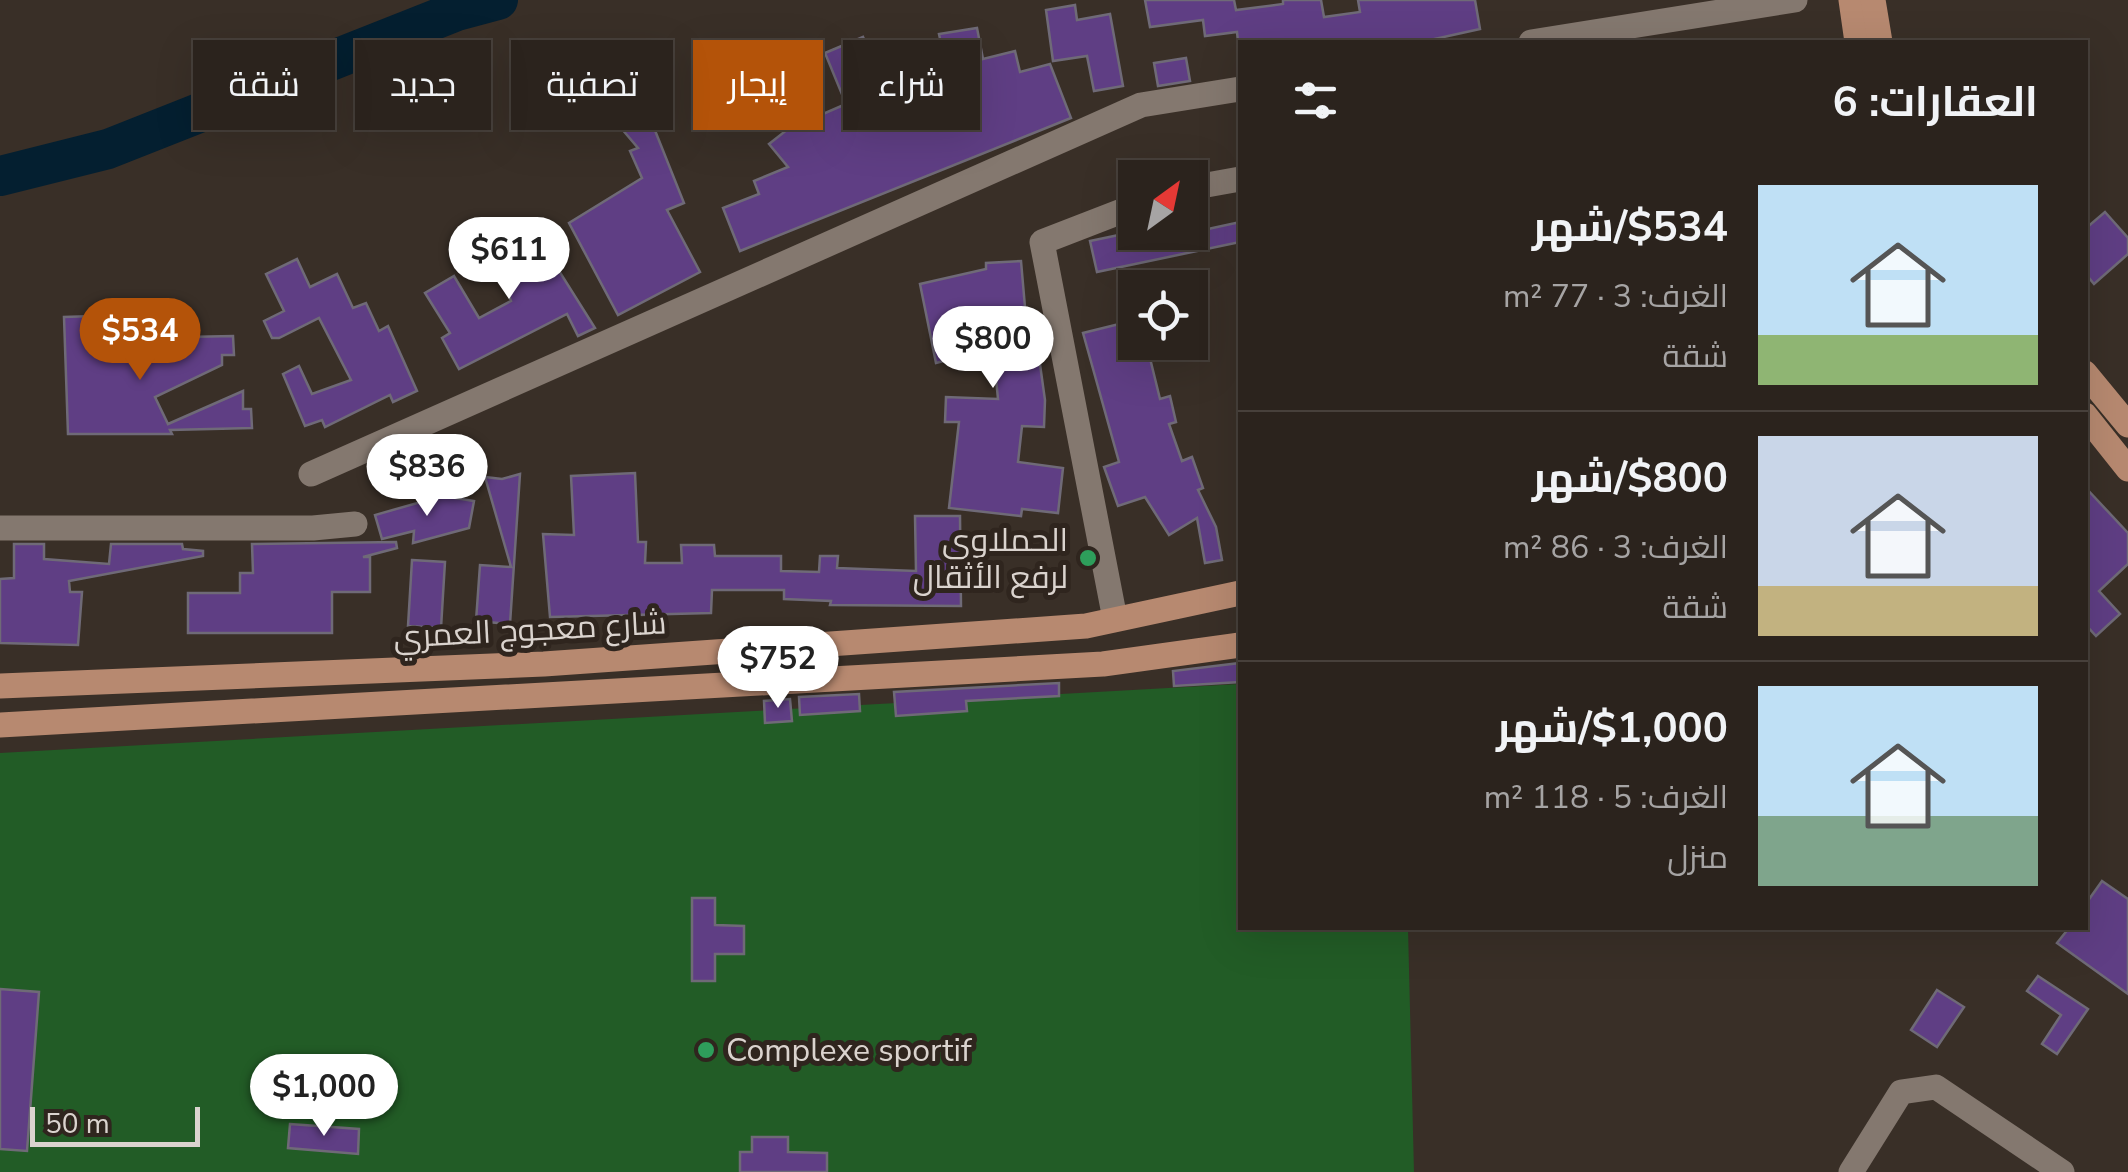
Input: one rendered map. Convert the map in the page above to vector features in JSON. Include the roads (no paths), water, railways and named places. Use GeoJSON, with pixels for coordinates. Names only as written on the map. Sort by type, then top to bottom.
{"type":"FeatureCollection","features":[{"type":"Feature","properties":{"kind":"main road"},"geometry":{"type":"LineString","coordinates":[[1851,0],[1856,40]]}},
{"type":"Feature","properties":{"kind":"main road"},"geometry":{"type":"LineString","coordinates":[[1873,0],[1880,40]]}},
{"type":"Feature","properties":{"kind":"main road"},"geometry":{"type":"LineString","coordinates":[[2088,376],[2128,425]]}},
{"type":"Feature","properties":{"kind":"main road"},"geometry":{"type":"LineString","coordinates":[[2088,419],[2128,469]]}},
{"type":"Feature","properties":{"kind":"main road","name":"شارع معجوج العمري"},"geometry":{"type":"LineString","coordinates":[[0,686],[544,664],[1086,626],[1238,593]]}},
{"type":"Feature","properties":{"kind":"main road","name":"شارع معجوج العمري"},"geometry":{"type":"LineString","coordinates":[[0,725],[1103,664],[1238,645]]}},
{"type":"Feature","properties":{"kind":"street"},"geometry":{"type":"LineString","coordinates":[[1543,40],[1794,0]]}},
{"type":"Feature","properties":{"kind":"street"},"geometry":{"type":"LineString","coordinates":[[312,474],[1141,105],[1238,89]]}},
{"type":"Feature","properties":{"kind":"street"},"geometry":{"type":"LineString","coordinates":[[1208,185],[1238,180]]}},
{"type":"Feature","properties":{"kind":"street"},"geometry":{"type":"LineString","coordinates":[[1116,619],[1042,242],[1118,213]]}},
{"type":"Feature","properties":{"kind":"street"},"geometry":{"type":"LineString","coordinates":[[0,528],[313,528],[354,524]]}},
{"type":"Feature","properties":{"kind":"street"},"geometry":{"type":"LineString","coordinates":[[1850,1172],[1902,1092],[1936,1087],[2062,1172]]}},
{"type":"Feature","properties":{"kind":"waterway"},"geometry":{"type":"LineString","coordinates":[[0,176],[108,149],[457,11],[498,0]]}},
{"type":"Feature","properties":{"kind":"place","name":"الحملاوي لرفع الأثقال"},"geometry":{"type":"Point","coordinates":[1088,558]}},
{"type":"Feature","properties":{"kind":"place","name":"Complexe sportif"},"geometry":{"type":"Point","coordinates":[706,1050]}}]}
